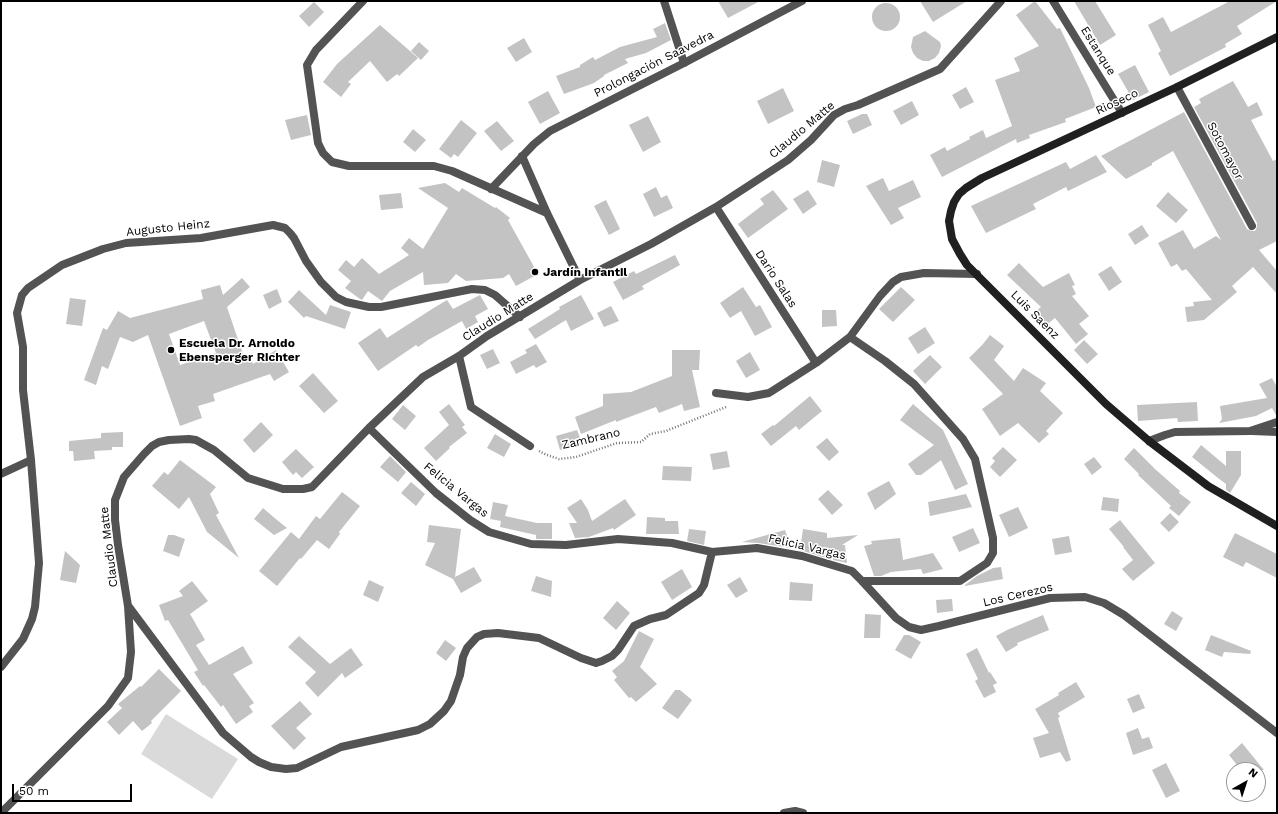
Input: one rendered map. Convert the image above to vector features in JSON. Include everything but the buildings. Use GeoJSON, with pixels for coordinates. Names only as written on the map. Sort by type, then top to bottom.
{"type":"FeatureCollection","features":[{"type":"Feature","properties":{"kind":"main road","name":"Rioseco"},"geometry":{"type":"LineString","coordinates":[[966,188],[982,178],[1178,87],[1277,37]]}},
{"type":"Feature","properties":{"kind":"main road","name":"Luis Saenz"},"geometry":{"type":"LineString","coordinates":[[966,188],[954,202],[949,221],[952,239],[967,265],[1101,399],[1149,441],[1208,486],[1277,526]]}},
{"type":"Feature","properties":{"kind":"street"},"geometry":{"type":"LineString","coordinates":[[363,1],[316,50],[307,65],[318,143],[323,153],[332,162],[349,166],[434,166],[452,171],[547,213]]}},
{"type":"Feature","properties":{"kind":"street"},"geometry":{"type":"LineString","coordinates":[[664,1],[684,64]]}},
{"type":"Feature","properties":{"kind":"street","name":"Prolongación Saavedra"},"geometry":{"type":"LineString","coordinates":[[491,189],[522,156],[541,138],[555,128],[684,64],[802,1]]}},
{"type":"Feature","properties":{"kind":"street","name":"Claudio Matte"},"geometry":{"type":"LineString","coordinates":[[1,813],[108,706],[128,678],[131,652],[128,606],[118,545],[115,500],[124,477],[152,446],[169,440],[196,440],[214,450],[248,478],[283,489],[303,489],[312,487],[369,428],[423,377],[459,356],[487,336],[580,280],[651,244],[716,207],[788,160],[811,140],[834,115],[940,69],[1001,1]]}},
{"type":"Feature","properties":{"kind":"street","name":"Estanque"},"geometry":{"type":"LineString","coordinates":[[1053,1],[1122,113]]}},
{"type":"Feature","properties":{"kind":"street","name":"Sotomayor"},"geometry":{"type":"LineString","coordinates":[[1178,87],[1252,226]]}},
{"type":"Feature","properties":{"kind":"street"},"geometry":{"type":"LineString","coordinates":[[522,156],[547,213],[580,280]]}},
{"type":"Feature","properties":{"kind":"street","name":"Dario Salas"},"geometry":{"type":"LineString","coordinates":[[716,207],[816,364]]}},
{"type":"Feature","properties":{"kind":"street","name":"Augusto Heinz"},"geometry":{"type":"LineString","coordinates":[[1,667],[23,639],[30,624],[35,608],[39,563],[31,460],[23,390],[23,347],[17,313],[22,294],[28,288],[62,265],[103,249],[126,243],[201,238],[273,224],[285,228],[290,233],[306,261],[321,282],[336,297],[346,302],[369,307],[381,307],[472,289],[485,290],[495,295],[520,317]]}},
{"type":"Feature","properties":{"kind":"street"},"geometry":{"type":"LineString","coordinates":[[716,393],[748,397],[764,394],[816,364],[850,337],[880,296],[893,282],[901,277],[924,273],[977,274]]}},
{"type":"Feature","properties":{"kind":"street"},"geometry":{"type":"LineString","coordinates":[[850,337],[885,361],[914,384],[963,439],[975,459],[994,538],[993,553],[987,563],[960,581],[862,581]]}},
{"type":"Feature","properties":{"kind":"street"},"geometry":{"type":"LineString","coordinates":[[459,356],[471,407],[530,446]]}},
{"type":"Feature","properties":{"kind":"street"},"geometry":{"type":"LineString","coordinates":[[1250,431],[1277,422]]}},
{"type":"Feature","properties":{"kind":"street","name":"Felicia Vargas"},"geometry":{"type":"LineString","coordinates":[[369,428],[436,493],[470,520],[489,532],[531,544],[566,545],[618,539],[672,543],[712,552],[757,548],[802,556],[852,571],[862,581]]}},
{"type":"Feature","properties":{"kind":"street"},"geometry":{"type":"LineString","coordinates":[[1149,441],[1176,432],[1277,432]]}},
{"type":"Feature","properties":{"kind":"street"},"geometry":{"type":"LineString","coordinates":[[1,474],[31,460]]}},
{"type":"Feature","properties":{"kind":"street","name":"Claudio Matte"},"geometry":{"type":"LineString","coordinates":[[128,606],[223,733],[259,762],[286,769],[297,768],[341,747],[418,730],[430,724],[444,711],[451,700],[460,675],[463,657],[472,642],[477,637],[484,634],[498,633],[539,638],[581,658],[596,663],[612,656],[618,650],[634,626],[650,619],[666,615],[699,593],[704,585],[712,552]]}},
{"type":"Feature","properties":{"kind":"street","name":"Los Cerezos"},"geometry":{"type":"LineString","coordinates":[[862,581],[896,618],[909,627],[921,630],[1050,598],[1086,597],[1104,603],[1124,615],[1277,733]]}},
{"type":"Feature","properties":{"kind":"street"},"geometry":{"type":"LineString","coordinates":[[784,813],[795,811],[803,813]]}},
{"type":"Feature","properties":{"kind":"path","name":"Zambrano"},"geometry":{"type":"LineString","coordinates":[[530,446],[547,455],[559,459],[572,458],[617,443],[641,442],[650,434],[666,431],[729,406]]}},
{"type":"Feature","properties":{"kind":"shaded area"},"geometry":{"type":"Polygon","coordinates":[[[166,714],[238,759],[212,799],[141,754],[166,714]]]}},
{"type":"Feature","properties":{"kind":"place","name":"Jardín Infantil"},"geometry":{"type":"Point","coordinates":[535,272]}},
{"type":"Feature","properties":{"kind":"place","name":"Escuela Dr. Arnoldo Ebensperger Richter"},"geometry":{"type":"Point","coordinates":[171,350]}}]}
